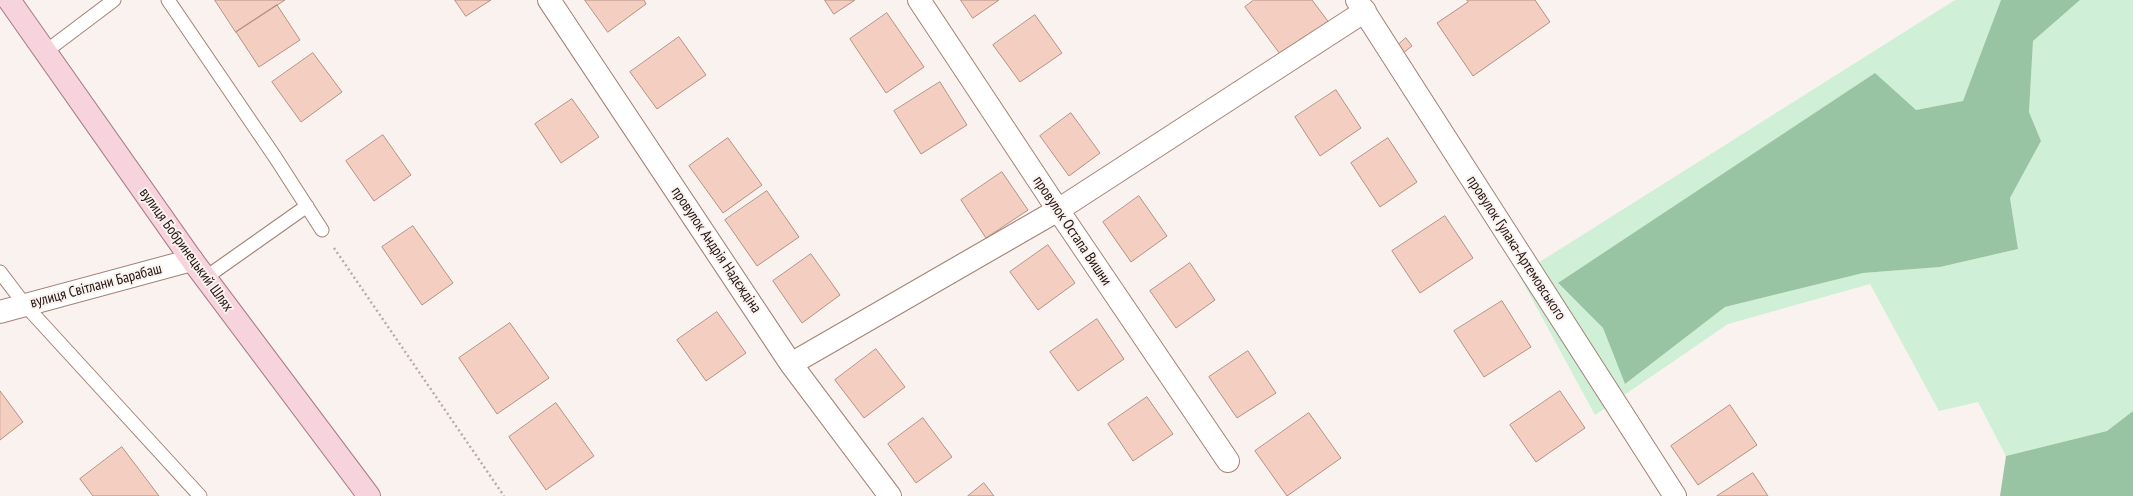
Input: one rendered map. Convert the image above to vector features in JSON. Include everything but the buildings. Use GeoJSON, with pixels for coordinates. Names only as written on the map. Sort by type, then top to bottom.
{"type":"FeatureCollection","features":[{"type":"Feature","properties":{"kind":"main road","name":"вулиця Бобринецький Шлях"},"geometry":{"type":"LineString","coordinates":[[9,0],[205,278],[369,496]]}},
{"type":"Feature","properties":{"kind":"street","name":"провулок Андрія Надєждіна"},"geometry":{"type":"LineString","coordinates":[[549,0],[791,364],[890,496]]}},
{"type":"Feature","properties":{"kind":"street","name":"провулок Остапа Вишни"},"geometry":{"type":"LineString","coordinates":[[919,0],[1058,210],[1228,461]]}},
{"type":"Feature","properties":{"kind":"street"},"geometry":{"type":"LineString","coordinates":[[791,364],[1058,210],[1361,6]]}},
{"type":"Feature","properties":{"kind":"street","name":"провулок Гулака-Артемовського"},"geometry":{"type":"LineString","coordinates":[[1361,6],[1675,496]]}},
{"type":"Feature","properties":{"kind":"street","name":"вулиця Світлани Барабаш"},"geometry":{"type":"LineString","coordinates":[[0,312],[192,260]]}},
{"type":"Feature","properties":{"kind":"lane"},"geometry":{"type":"LineString","coordinates":[[45,52],[114,0]]}},
{"type":"Feature","properties":{"kind":"lane"},"geometry":{"type":"LineString","coordinates":[[168,0],[322,230]]}},
{"type":"Feature","properties":{"kind":"lane"},"geometry":{"type":"LineString","coordinates":[[205,278],[307,206]]}},
{"type":"Feature","properties":{"kind":"lane"},"geometry":{"type":"LineString","coordinates":[[0,272],[25,305],[200,496]]}},
{"type":"Feature","properties":{"kind":"path"},"geometry":{"type":"LineString","coordinates":[[322,230],[504,496]]}},
{"type":"Feature","properties":{"kind":"green space"},"geometry":{"type":"Polygon","coordinates":[[[1955,0],[2001,0],[1964,101],[1916,110],[1558,284],[1603,328],[1625,384],[1725,307],[1863,273],[1940,267],[2018,249],[2010,198],[2041,141],[2029,112],[2033,41],[2080,0],[2133,0],[2133,411],[2107,431],[2006,456],[1978,402],[1939,411],[1870,284],[1728,324],[1595,415],[1519,275],[1955,0]]]}},
{"type":"Feature","properties":{"kind":"green space"},"geometry":{"type":"Polygon","coordinates":[[[2001,0],[2080,0],[2033,41],[2029,112],[2041,141],[2010,198],[2018,249],[1940,267],[1863,273],[1725,307],[1625,384],[1603,328],[1558,283],[1875,73],[1916,110],[1963,101],[2001,0]]]}},
{"type":"Feature","properties":{"kind":"green space"},"geometry":{"type":"Polygon","coordinates":[[[2133,411],[2133,496],[2000,496],[2006,456],[2107,431],[2133,411]]]}}]}
